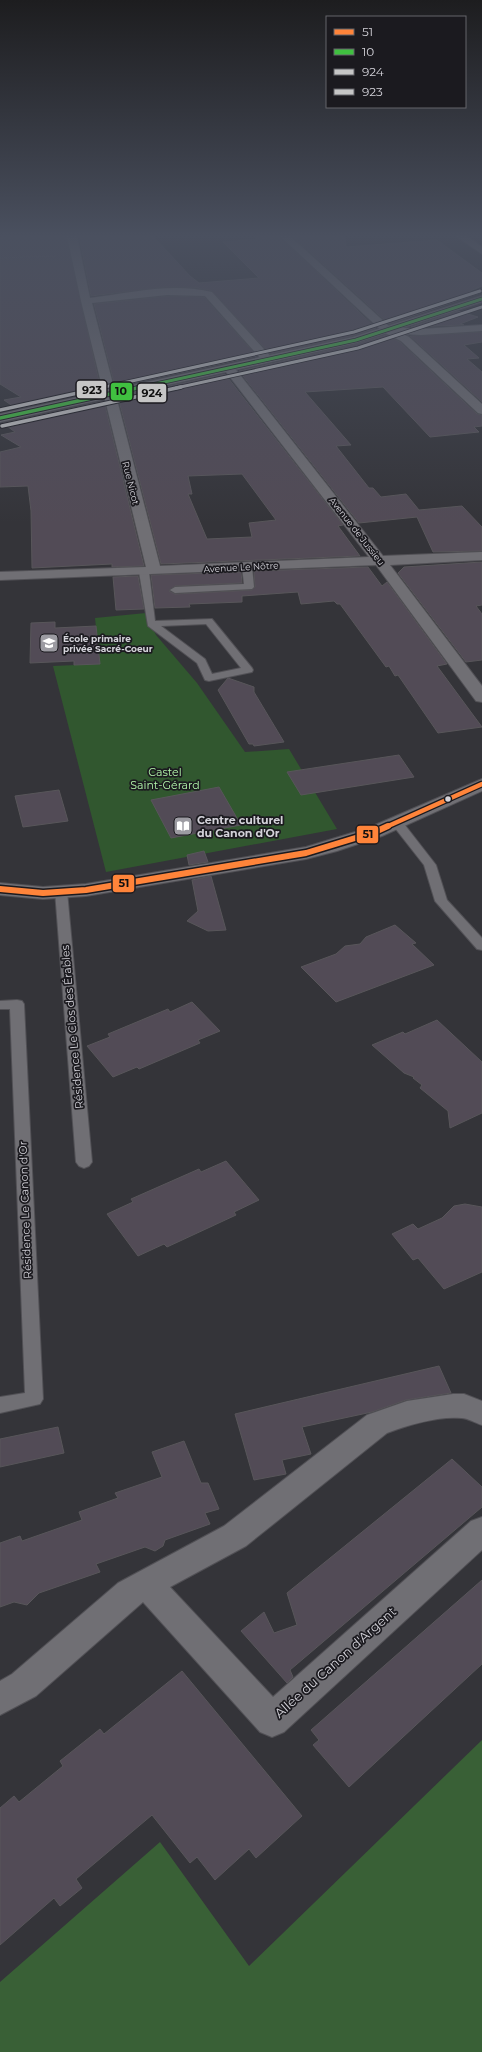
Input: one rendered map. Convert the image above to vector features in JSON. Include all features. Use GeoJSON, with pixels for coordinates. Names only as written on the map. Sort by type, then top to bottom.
{"type":"FeatureCollection","features":[{"type":"Feature","properties":{"kind":"street","name":"Rue Nicot"},"geometry":{"type":"LineString","coordinates":[[94,332],[149,571]]}},
{"type":"Feature","properties":{"kind":"street"},"geometry":{"type":"LineString","coordinates":[[242,332],[267,359]]}},
{"type":"Feature","properties":{"kind":"street"},"geometry":{"type":"LineString","coordinates":[[0,418],[356,340],[382,332]]}},
{"type":"Feature","properties":{"kind":"street"},"geometry":{"type":"LineString","coordinates":[[388,332],[391,340],[479,415]]}},
{"type":"Feature","properties":{"kind":"street","name":"Avenue de Jussieu"},"geometry":{"type":"LineString","coordinates":[[229,368],[379,560],[482,697]]}},
{"type":"Feature","properties":{"kind":"street","name":"Avenue Le Nôtre"},"geometry":{"type":"LineString","coordinates":[[0,576],[247,567],[482,556]]}},
{"type":"Feature","properties":{"kind":"street"},"geometry":{"type":"LineString","coordinates":[[0,889],[24,892],[61,891],[142,882],[306,853],[354,839],[397,823],[482,784]]}},
{"type":"Feature","properties":{"kind":"street"},"geometry":{"type":"LineString","coordinates":[[0,1699],[24,1685],[110,1608],[130,1593],[235,1536],[377,1424],[407,1413],[453,1406],[464,1406],[482,1413]]}},
{"type":"Feature","properties":{"kind":"street","name":"Allée du Canon d'Argent"},"geometry":{"type":"LineString","coordinates":[[147,1584],[272,1720],[482,1531]]}},
{"type":"Feature","properties":{"kind":"lane"},"geometry":{"type":"LineString","coordinates":[[175,590],[249,587],[247,567]]}},
{"type":"Feature","properties":{"kind":"lane"},"geometry":{"type":"LineString","coordinates":[[149,571],[152,624],[201,661],[210,678],[248,670],[209,621],[152,624]]}},
{"type":"Feature","properties":{"kind":"lane"},"geometry":{"type":"LineString","coordinates":[[397,823],[430,866],[441,901],[482,946]]}},
{"type":"Feature","properties":{"kind":"lane","name":"Résidence Le Clos des Érables"},"geometry":{"type":"LineString","coordinates":[[61,891],[84,1162]]}},
{"type":"Feature","properties":{"kind":"lane","name":"Résidence Le Canon d'Or"},"geometry":{"type":"LineString","coordinates":[[0,1005],[17,1004],[34,1399],[0,1405]]}},
{"type":"Feature","properties":{"kind":"green space","name":"Castel Saint-Gérard"},"geometry":{"type":"Polygon","coordinates":[[[146,613],[156,635],[197,683],[245,752],[289,749],[337,829],[106,872],[53,666],[100,664],[95,618],[146,613]]]}},
{"type":"Feature","properties":{"kind":"green space"},"geometry":{"type":"Polygon","coordinates":[[[482,1740],[482,2052],[0,2052],[0,1982],[160,1842],[249,1966],[482,1740]]]}},
{"type":"Feature","properties":{"kind":"building"},"geometry":{"type":"Polygon","coordinates":[[[0,332],[88,332],[101,390],[17,409],[4,400],[21,397],[0,384],[0,332]]]}},
{"type":"Feature","properties":{"kind":"building"},"geometry":{"type":"Polygon","coordinates":[[[101,332],[235,332],[257,356],[115,387],[101,332]]]}},
{"type":"Feature","properties":{"kind":"building"},"geometry":{"type":"Polygon","coordinates":[[[250,332],[365,332],[353,336],[270,354],[250,332]]]}},
{"type":"Feature","properties":{"kind":"building"},"geometry":{"type":"Polygon","coordinates":[[[482,332],[482,342],[464,345],[479,358],[467,359],[482,372],[482,402],[410,336],[482,332]]]}},
{"type":"Feature","properties":{"kind":"building"},"geometry":{"type":"Polygon","coordinates":[[[386,335],[400,342],[477,414],[482,415],[482,426],[474,427],[479,432],[430,437],[383,387],[305,392],[351,445],[336,446],[369,488],[373,488],[381,497],[406,494],[419,510],[462,506],[482,527],[482,551],[433,552],[417,517],[359,523],[239,371],[356,344],[386,335]]]}},
{"type":"Feature","properties":{"kind":"building"},"geometry":{"type":"Polygon","coordinates":[[[225,374],[343,525],[338,526],[360,556],[161,564],[118,397],[225,374]],[[242,474],[188,476],[192,494],[188,494],[207,539],[252,537],[249,523],[276,520],[242,474]]]}},
{"type":"Feature","properties":{"kind":"building"},"geometry":{"type":"Polygon","coordinates":[[[104,401],[144,566],[112,567],[112,564],[32,568],[31,511],[28,486],[0,487],[0,452],[21,447],[1,435],[15,432],[3,423],[104,401]]]}},
{"type":"Feature","properties":{"kind":"building"},"geometry":{"type":"Polygon","coordinates":[[[482,562],[482,605],[476,606],[482,614],[482,660],[466,662],[398,573],[404,567],[482,562]]]}},
{"type":"Feature","properties":{"kind":"building"},"geometry":{"type":"Polygon","coordinates":[[[368,567],[382,586],[387,582],[447,664],[437,666],[482,727],[438,733],[398,675],[395,676],[389,666],[386,667],[340,604],[337,604],[334,601],[301,604],[298,592],[242,596],[242,602],[189,604],[190,607],[155,608],[151,575],[241,572],[242,583],[175,586],[169,591],[175,594],[252,590],[255,587],[254,571],[368,567]]]}},
{"type":"Feature","properties":{"kind":"building"},"geometry":{"type":"Polygon","coordinates":[[[138,576],[144,609],[116,610],[113,577],[138,576]]]}},
{"type":"Feature","properties":{"kind":"building","name":"École primaire privée Sacré-Coeur"},"geometry":{"type":"Polygon","coordinates":[[[55,622],[55,628],[96,626],[100,664],[74,665],[74,661],[30,663],[31,623],[55,622]]]}},
{"type":"Feature","properties":{"kind":"building"},"geometry":{"type":"Polygon","coordinates":[[[228,678],[254,687],[254,692],[284,742],[254,746],[253,744],[249,744],[218,690],[228,678]]]}},
{"type":"Feature","properties":{"kind":"building"},"geometry":{"type":"Polygon","coordinates":[[[399,755],[414,777],[301,795],[287,772],[399,755]]]}},
{"type":"Feature","properties":{"kind":"building","name":"Castel Saint-Gérard"},"geometry":{"type":"Polygon","coordinates":[[[219,787],[241,825],[171,838],[151,800],[219,787]]]}},
{"type":"Feature","properties":{"kind":"building"},"geometry":{"type":"Polygon","coordinates":[[[59,790],[68,821],[23,827],[15,796],[59,790]]]}},
{"type":"Feature","properties":{"kind":"building"},"geometry":{"type":"Polygon","coordinates":[[[204,851],[208,862],[189,865],[187,855],[204,851]]]}},
{"type":"Feature","properties":{"kind":"building"},"geometry":{"type":"Polygon","coordinates":[[[211,876],[226,930],[208,931],[187,921],[198,911],[192,880],[211,876]]]}},
{"type":"Feature","properties":{"kind":"building"},"geometry":{"type":"Polygon","coordinates":[[[395,925],[416,943],[412,944],[434,965],[336,1002],[301,967],[336,954],[345,946],[360,944],[366,937],[395,925]]]}},
{"type":"Feature","properties":{"kind":"building"},"geometry":{"type":"Polygon","coordinates":[[[192,1002],[220,1031],[198,1040],[200,1043],[139,1069],[137,1067],[113,1077],[87,1046],[110,1037],[108,1034],[168,1009],[170,1012],[192,1002]]]}},
{"type":"Feature","properties":{"kind":"building"},"geometry":{"type":"Polygon","coordinates":[[[437,1020],[482,1062],[482,1113],[450,1128],[448,1111],[420,1088],[422,1085],[413,1078],[414,1077],[404,1073],[372,1045],[403,1032],[405,1034],[437,1020]]]}},
{"type":"Feature","properties":{"kind":"building"},"geometry":{"type":"Polygon","coordinates":[[[226,1161],[259,1200],[234,1212],[236,1215],[167,1247],[164,1244],[138,1256],[107,1214],[133,1202],[131,1199],[199,1169],[201,1172],[226,1161]]]}},
{"type":"Feature","properties":{"kind":"building"},"geometry":{"type":"Polygon","coordinates":[[[465,1204],[482,1207],[482,1272],[444,1289],[418,1258],[413,1260],[392,1234],[413,1224],[418,1229],[442,1218],[454,1206],[465,1204]]]}},
{"type":"Feature","properties":{"kind":"building"},"geometry":{"type":"Polygon","coordinates":[[[439,1366],[451,1393],[406,1400],[372,1412],[302,1427],[311,1454],[282,1460],[286,1474],[254,1480],[235,1414],[439,1366]]]}},
{"type":"Feature","properties":{"kind":"building"},"geometry":{"type":"Polygon","coordinates":[[[58,1427],[64,1453],[0,1467],[0,1439],[58,1427]]]}},
{"type":"Feature","properties":{"kind":"building"},"geometry":{"type":"Polygon","coordinates":[[[184,1441],[201,1483],[208,1483],[219,1509],[205,1513],[210,1524],[165,1540],[163,1546],[155,1551],[145,1547],[96,1564],[100,1572],[39,1593],[27,1605],[14,1602],[0,1607],[0,1543],[20,1536],[22,1541],[82,1520],[79,1512],[118,1498],[115,1493],[162,1477],[152,1452],[184,1441]]]}},
{"type":"Feature","properties":{"kind":"building"},"geometry":{"type":"Polygon","coordinates":[[[452,1459],[482,1487],[482,1507],[290,1670],[293,1677],[287,1683],[241,1631],[264,1612],[274,1633],[297,1625],[287,1593],[452,1459]]]}},
{"type":"Feature","properties":{"kind":"building"},"geometry":{"type":"Polygon","coordinates":[[[482,1580],[482,1664],[349,1787],[313,1745],[319,1740],[311,1730],[482,1580]]]}},
{"type":"Feature","properties":{"kind":"building"},"geometry":{"type":"Polygon","coordinates":[[[182,1671],[302,1816],[256,1858],[249,1849],[215,1880],[197,1857],[190,1863],[152,1815],[76,1879],[82,1888],[60,1906],[54,1898],[0,1945],[0,1808],[14,1796],[19,1802],[63,1766],[60,1761],[100,1729],[104,1734],[182,1671]]]}},
{"type":"Feature","properties":{"kind":"transit line","name":"923"},"geometry":{"type":"LineString","coordinates":[[0,410],[355,332]]}},
{"type":"Feature","properties":{"kind":"transit line","name":"10"},"geometry":{"type":"LineString","coordinates":[[0,418],[356,340],[381,332]]}},
{"type":"Feature","properties":{"kind":"transit line","name":"924"},"geometry":{"type":"LineString","coordinates":[[2,426],[358,348],[407,332]]}},
{"type":"Feature","properties":{"kind":"transit line","name":"51"},"geometry":{"type":"LineString","coordinates":[[0,889],[43,893],[86,890],[306,853],[375,832],[482,784]]}},
{"type":"Feature","properties":{"kind":"place","name":"École primaire privée Sacré-Coeur"},"geometry":{"type":"Point","coordinates":[49,643]}},
{"type":"Feature","properties":{"kind":"place","name":"Centre culturel du Canon d'Or"},"geometry":{"type":"Point","coordinates":[183,826]}}]}
